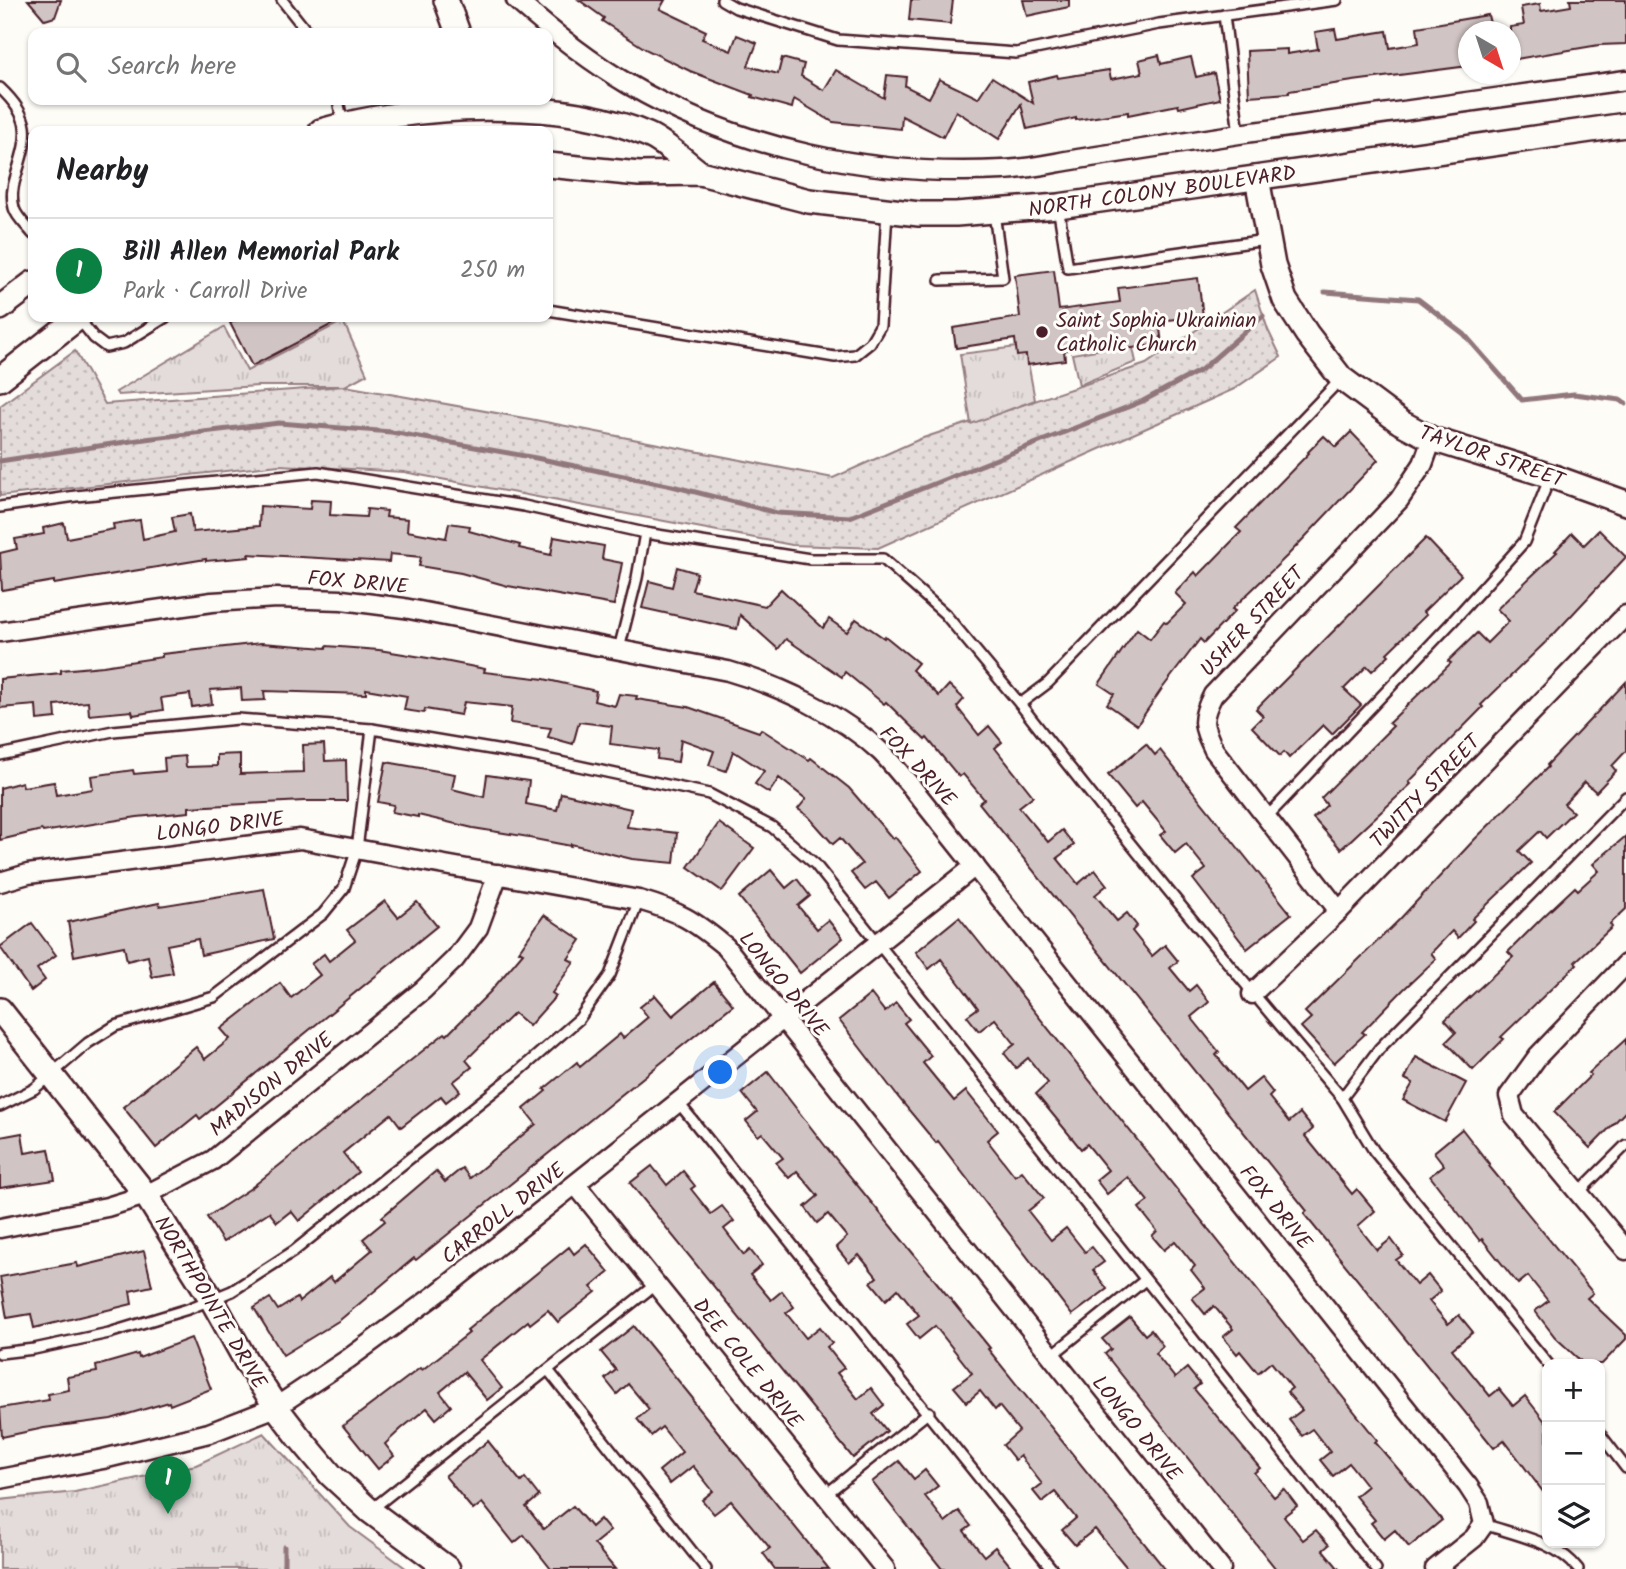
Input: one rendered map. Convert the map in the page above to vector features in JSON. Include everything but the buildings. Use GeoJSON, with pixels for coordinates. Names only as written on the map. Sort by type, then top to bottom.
{"type":"FeatureCollection","features":[{"type":"Feature","properties":{"kind":"street"},"geometry":{"type":"LineString","coordinates":[[446,0],[456,28]]}},
{"type":"Feature","properties":{"kind":"street"},"geometry":{"type":"LineString","coordinates":[[516,0],[548,28]]}},
{"type":"Feature","properties":{"kind":"street"},"geometry":{"type":"LineString","coordinates":[[553,32],[629,85],[708,124],[781,148],[868,165],[929,172],[1006,170],[1239,134],[1626,80]]}},
{"type":"Feature","properties":{"kind":"street","name":"NORTH COLONY BOULEVARD"},"geometry":{"type":"LineString","coordinates":[[339,126],[397,116],[511,109],[561,113],[615,123],[650,136],[700,173]]}},
{"type":"Feature","properties":{"kind":"street","name":"NORTH COLONY BOULEVARD"},"geometry":{"type":"LineString","coordinates":[[553,165],[639,174],[700,173],[809,201],[888,211],[919,214],[994,213],[1626,125]]}},
{"type":"Feature","properties":{"kind":"street","name":"TAYLOR STREET"},"geometry":{"type":"LineString","coordinates":[[1257,178],[1273,265],[1285,300],[1341,379],[1400,422],[1432,439],[1551,476],[1626,503]]}},
{"type":"Feature","properties":{"kind":"street"},"geometry":{"type":"LineString","coordinates":[[0,308],[28,287]]}},
{"type":"Feature","properties":{"kind":"street"},"geometry":{"type":"LineString","coordinates":[[0,379],[73,322]]}},
{"type":"Feature","properties":{"kind":"street","name":"USHER STREET"},"geometry":{"type":"LineString","coordinates":[[1339,911],[1214,750],[1206,735],[1203,715],[1213,695],[1399,500],[1423,464],[1432,439]]}},
{"type":"Feature","properties":{"kind":"street","name":"FOX DRIVE"},"geometry":{"type":"LineString","coordinates":[[0,632],[212,602],[276,598],[342,600],[404,608],[728,671],[766,682],[804,700],[880,751],[910,785],[1468,1486],[1479,1503],[1484,1524]]}},
{"type":"Feature","properties":{"kind":"street","name":"TWITTY STREET"},"geometry":{"type":"LineString","coordinates":[[1252,995],[1339,911],[1626,615]]}},
{"type":"Feature","properties":{"kind":"street","name":"LONGO DRIVE"},"geometry":{"type":"LineString","coordinates":[[0,882],[28,874],[300,839],[639,900],[676,911],[698,924],[726,947],[1221,1569]]}},
{"type":"Feature","properties":{"kind":"street","name":"CARROLL DRIVE"},"geometry":{"type":"LineString","coordinates":[[0,1479],[103,1459],[209,1433],[275,1407],[348,1359],[416,1309],[576,1185],[975,866]]}},
{"type":"Feature","properties":{"kind":"street","name":"MADISON DRIVE"},"geometry":{"type":"LineString","coordinates":[[0,1228],[107,1207],[146,1195],[213,1160],[423,990],[455,959],[478,929],[498,874]]}},
{"type":"Feature","properties":{"kind":"street"},"geometry":{"type":"LineString","coordinates":[[1626,964],[1538,1056],[1509,1096],[1514,1115],[1626,1250]]}},
{"type":"Feature","properties":{"kind":"street","name":"NORTHPOINTE DRIVE"},"geometry":{"type":"LineString","coordinates":[[0,1010],[146,1195],[275,1407],[331,1475],[370,1510],[448,1569]]}},
{"type":"Feature","properties":{"kind":"street","name":"DEE COLE DRIVE"},"geometry":{"type":"LineString","coordinates":[[576,1185],[885,1569]]}},
{"type":"Feature","properties":{"kind":"street"},"geometry":{"type":"LineString","coordinates":[[1435,1569],[1474,1538],[1484,1524]]}},
{"type":"Feature","properties":{"kind":"lane"},"geometry":{"type":"LineString","coordinates":[[282,0],[304,28]]}},
{"type":"Feature","properties":{"kind":"lane"},"geometry":{"type":"LineString","coordinates":[[722,0],[736,8],[838,40],[1016,53],[1159,24],[1337,0]]}},
{"type":"Feature","properties":{"kind":"lane"},"geometry":{"type":"LineString","coordinates":[[1224,15],[1239,134]]}},
{"type":"Feature","properties":{"kind":"lane"},"geometry":{"type":"LineString","coordinates":[[0,88],[13,100],[26,119],[25,146],[13,186],[14,209],[28,227]]}},
{"type":"Feature","properties":{"kind":"lane"},"geometry":{"type":"LineString","coordinates":[[339,105],[343,125]]}},
{"type":"Feature","properties":{"kind":"lane"},"geometry":{"type":"LineString","coordinates":[[1058,206],[1068,268],[1268,240]]}},
{"type":"Feature","properties":{"kind":"lane"},"geometry":{"type":"LineString","coordinates":[[553,311],[835,357],[855,355],[870,343],[880,326],[888,211]]}},
{"type":"Feature","properties":{"kind":"lane"},"geometry":{"type":"LineString","coordinates":[[940,280],[1003,278],[994,213]]}},
{"type":"Feature","properties":{"kind":"lane"},"geometry":{"type":"LineString","coordinates":[[83,322],[94,338],[107,346],[124,343],[158,322]]}},
{"type":"Feature","properties":{"kind":"lane"},"geometry":{"type":"LineString","coordinates":[[1020,704],[1048,683],[1341,379]]}},
{"type":"Feature","properties":{"kind":"lane"},"geometry":{"type":"LineString","coordinates":[[0,507],[76,496],[318,472],[524,506],[645,533],[810,559],[883,559],[945,614],[1020,704],[1113,825],[1252,995],[1342,1098],[1374,1151],[1544,1359]]}},
{"type":"Feature","properties":{"kind":"lane"},"geometry":{"type":"LineString","coordinates":[[1267,817],[1524,542],[1551,476]]}},
{"type":"Feature","properties":{"kind":"lane"},"geometry":{"type":"LineString","coordinates":[[619,649],[645,533]]}},
{"type":"Feature","properties":{"kind":"lane"},"geometry":{"type":"LineString","coordinates":[[0,755],[113,731],[238,719],[372,729],[532,756],[709,794],[772,827],[815,864],[1376,1569]]}},
{"type":"Feature","properties":{"kind":"lane"},"geometry":{"type":"LineString","coordinates":[[0,1106],[34,1089],[88,1044],[115,1026],[214,997],[323,914],[344,888],[357,849],[372,729]]}},
{"type":"Feature","properties":{"kind":"lane"},"geometry":{"type":"LineString","coordinates":[[1342,1098],[1379,1049],[1626,797]]}},
{"type":"Feature","properties":{"kind":"lane"},"geometry":{"type":"LineString","coordinates":[[0,1353],[34,1349],[109,1333],[188,1309],[232,1291],[294,1251],[518,1072],[579,1019],[610,975],[639,900]]}},
{"type":"Feature","properties":{"kind":"lane"},"geometry":{"type":"LineString","coordinates":[[678,1102],[929,1412],[1052,1569]]}},
{"type":"Feature","properties":{"kind":"lane"},"geometry":{"type":"LineString","coordinates":[[1578,1193],[1626,1145]]}},
{"type":"Feature","properties":{"kind":"lane"},"geometry":{"type":"LineString","coordinates":[[1051,1356],[1145,1280]]}},
{"type":"Feature","properties":{"kind":"lane"},"geometry":{"type":"LineString","coordinates":[[370,1510],[656,1284]]}},
{"type":"Feature","properties":{"kind":"lane"},"geometry":{"type":"LineString","coordinates":[[548,1370],[706,1569]]}},
{"type":"Feature","properties":{"kind":"lane"},"geometry":{"type":"LineString","coordinates":[[825,1495],[929,1412]]}},
{"type":"Feature","properties":{"kind":"lane"},"geometry":{"type":"LineString","coordinates":[[1605,1441],[1626,1468]]}},
{"type":"Feature","properties":{"kind":"lane"},"geometry":{"type":"LineString","coordinates":[[1484,1524],[1541,1544],[1571,1559],[1578,1569]]}},
{"type":"Feature","properties":{"kind":"green space"},"geometry":{"type":"Polygon","coordinates":[[[1255,290],[1268,330],[1281,357],[1234,389],[878,548],[792,545],[404,472],[279,465],[0,496],[0,406],[75,351],[105,404],[345,386],[833,478],[920,439],[1146,364],[1255,290]]]}},
{"type":"Feature","properties":{"kind":"green space"},"geometry":{"type":"Polygon","coordinates":[[[343,322],[367,374],[345,386],[258,386],[118,395],[116,392],[224,327],[247,371],[343,322]]]}},
{"type":"Feature","properties":{"kind":"green space"},"geometry":{"type":"Polygon","coordinates":[[[1132,344],[1136,362],[1079,385],[1072,354],[1132,344]]]}},
{"type":"Feature","properties":{"kind":"green space"},"geometry":{"type":"Polygon","coordinates":[[[1025,346],[1035,400],[971,424],[960,354],[1025,346]]]}},
{"type":"Feature","properties":{"kind":"green space"},"geometry":{"type":"Polygon","coordinates":[[[264,1433],[350,1527],[407,1569],[0,1569],[0,1500],[75,1492],[196,1465],[264,1433]]]}},
{"type":"Feature","properties":{"kind":"waterway"},"geometry":{"type":"LineString","coordinates":[[1325,292],[1418,299],[1464,334],[1522,400],[1574,394],[1620,400],[1626,404]]}},
{"type":"Feature","properties":{"kind":"waterway"},"geometry":{"type":"LineString","coordinates":[[0,461],[145,439],[279,423],[391,432],[672,486],[777,513],[850,517],[1143,401],[1201,370],[1263,316]]}},
{"type":"Feature","properties":{"kind":"waterway"},"geometry":{"type":"LineString","coordinates":[[284,1547],[284,1569]]}},
{"type":"Feature","properties":{"kind":"place","name":"Saint Sophia Ukrainian Catholic Church"},"geometry":{"type":"Point","coordinates":[1042,332]}},
{"type":"Feature","properties":{"kind":"place","name":"Bill Allen Memorial Park"},"geometry":{"type":"Point","coordinates":[168,1514]}}]}
